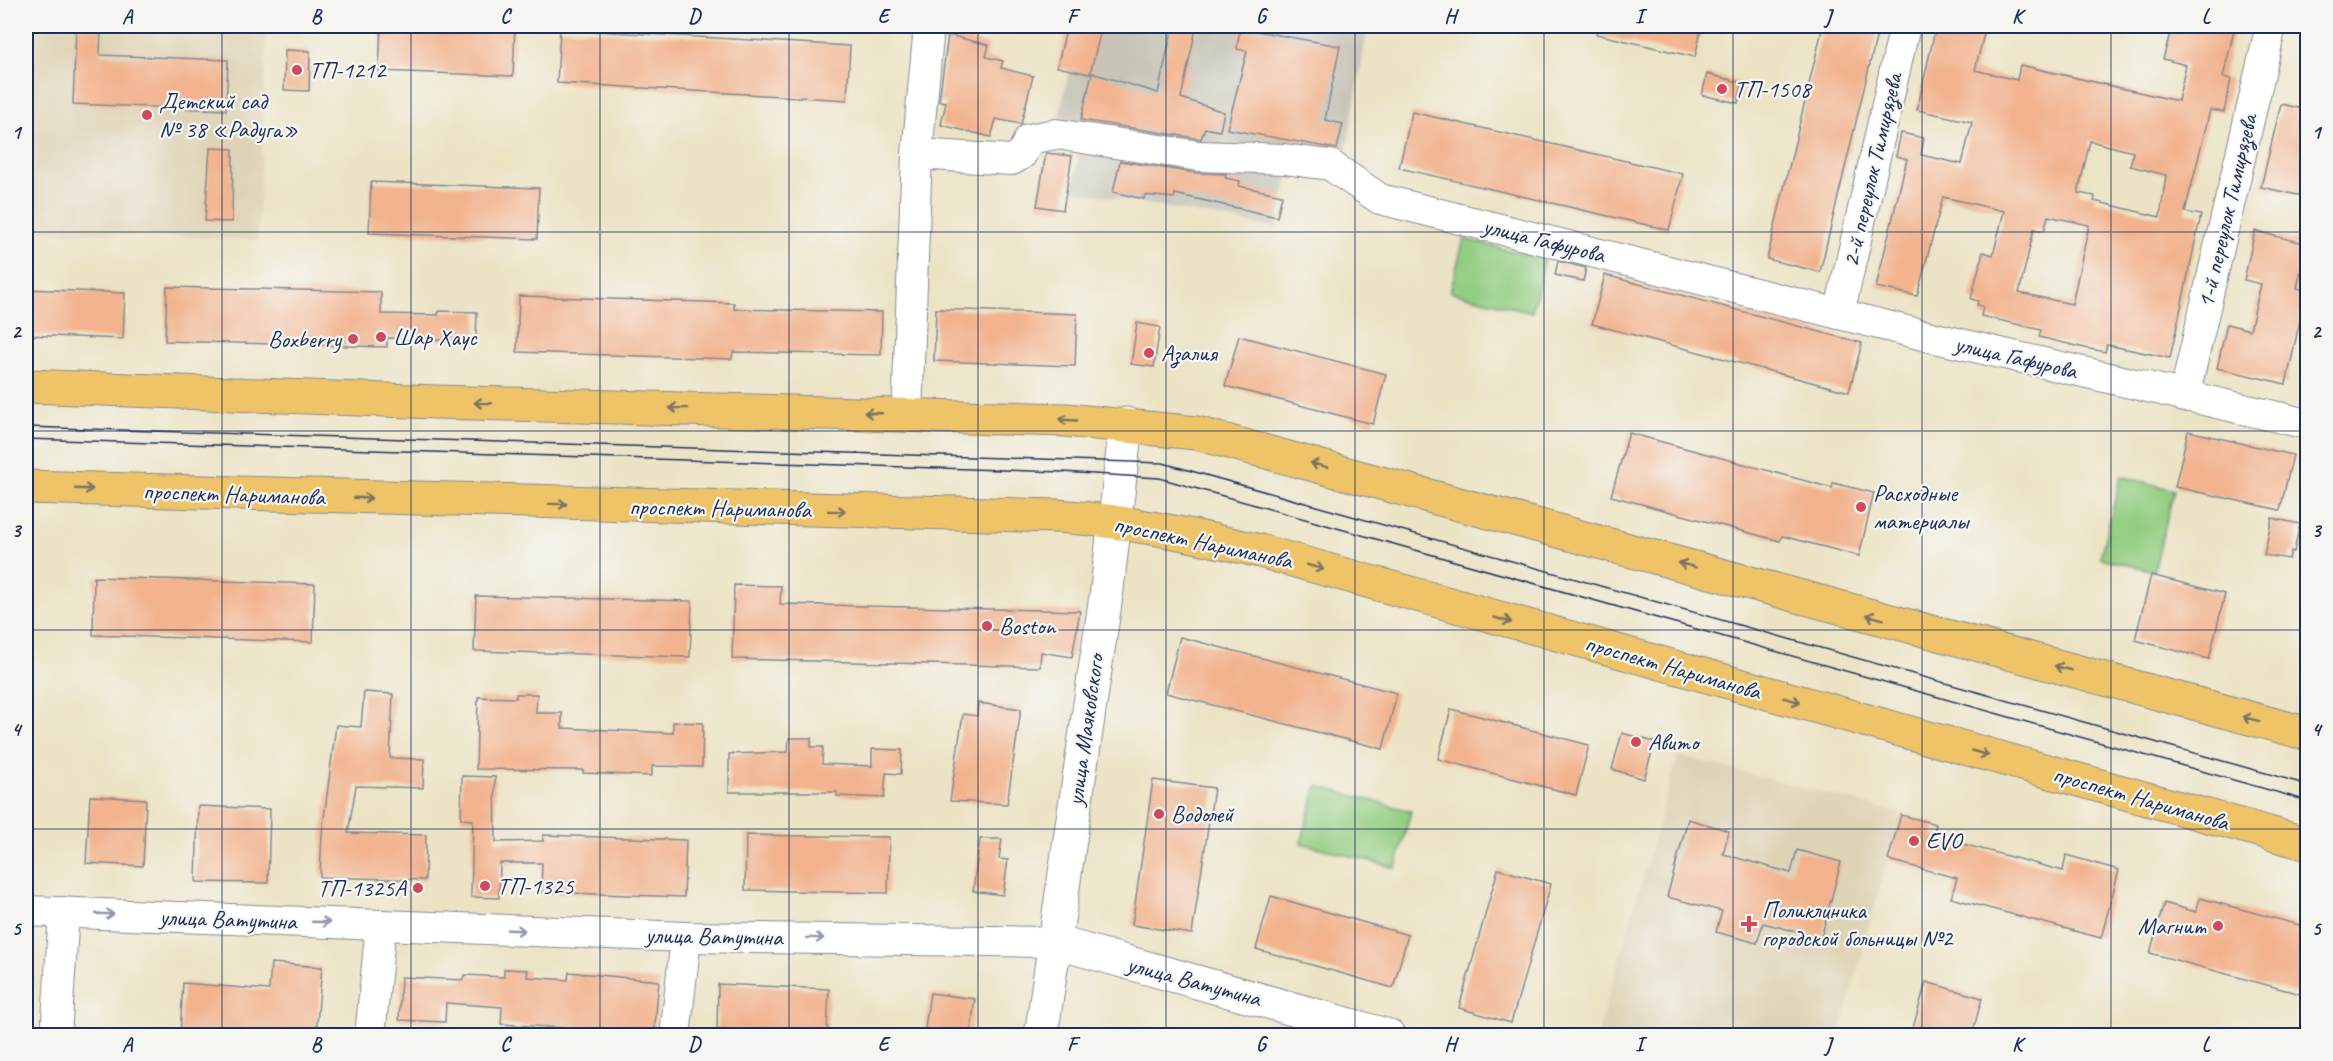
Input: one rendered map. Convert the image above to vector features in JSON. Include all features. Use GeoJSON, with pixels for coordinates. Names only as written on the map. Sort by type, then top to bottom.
{"type":"FeatureCollection","features":[{"type":"Feature","properties":{"kind":"main road"},"geometry":{"type":"LineString","coordinates":[[26,386],[436,402],[907,414],[1126,424],[1196,433],[1364,476],[2307,734]]}},
{"type":"Feature","properties":{"kind":"main road","name":"проспект Нариманова"},"geometry":{"type":"LineString","coordinates":[[26,487],[1058,516],[1115,520],[1172,530],[1260,551],[2307,844]]}},
{"type":"Feature","properties":{"kind":"street"},"geometry":{"type":"LineString","coordinates":[[907,414],[917,154],[930,26]]}},
{"type":"Feature","properties":{"kind":"street","name":"2-й переулок Тимирязева"},"geometry":{"type":"LineString","coordinates":[[1839,314],[1905,26]]}},
{"type":"Feature","properties":{"kind":"street","name":"1-й переулок Тимирязева"},"geometry":{"type":"LineString","coordinates":[[2184,397],[2271,26]]}},
{"type":"Feature","properties":{"kind":"street","name":"улица Гафурова"},"geometry":{"type":"LineString","coordinates":[[917,154],[1012,160],[1022,154],[1029,139],[1056,134],[1199,156],[1284,159],[1330,165],[1380,199],[1839,314],[2184,397],[2307,424]]}},
{"type":"Feature","properties":{"kind":"street","name":"улица Маяковского"},"geometry":{"type":"LineString","coordinates":[[1041,1035],[1115,520],[1126,424]]}},
{"type":"Feature","properties":{"kind":"street","name":"улица Ватутина"},"geometry":{"type":"LineString","coordinates":[[26,911],[686,937],[1055,942],[1389,1035]]}},
{"type":"Feature","properties":{"kind":"street"},"geometry":{"type":"LineString","coordinates":[[56,1035],[64,912]]}},
{"type":"Feature","properties":{"kind":"street"},"geometry":{"type":"LineString","coordinates":[[370,1035],[381,925]]}},
{"type":"Feature","properties":{"kind":"street"},"geometry":{"type":"LineString","coordinates":[[675,1035],[686,937]]}},
{"type":"Feature","properties":{"kind":"shaded area","name":"Детский сад № 38 «Радуга»"},"geometry":{"type":"Polygon","coordinates":[[[35,26],[267,26],[258,240],[26,231],[35,26]]]}},
{"type":"Feature","properties":{"kind":"shaded area"},"geometry":{"type":"Polygon","coordinates":[[[1078,26],[1379,26],[1378,32],[1367,32],[1345,158],[1295,148],[1276,228],[1073,190],[1083,129],[1058,123],[1078,26]]]}},
{"type":"Feature","properties":{"kind":"shaded area","name":"Поликлиника городской больницы №2"},"geometry":{"type":"Polygon","coordinates":[[[1678,755],[1900,813],[1840,1035],[1597,1036],[1678,755]]]}},
{"type":"Feature","properties":{"kind":"green space"},"geometry":{"type":"Polygon","coordinates":[[[1464,239],[1545,259],[1532,312],[1450,292],[1464,239]]]}},
{"type":"Feature","properties":{"kind":"green space"},"geometry":{"type":"Polygon","coordinates":[[[2121,476],[2174,490],[2154,571],[2100,558],[2121,476]]]}},
{"type":"Feature","properties":{"kind":"green space"},"geometry":{"type":"Polygon","coordinates":[[[1317,786],[1411,811],[1396,868],[1301,843],[1317,786]]]}},
{"type":"Feature","properties":{"kind":"building"},"geometry":{"type":"Polygon","coordinates":[[[76,26],[101,26],[100,55],[228,60],[226,110],[73,104],[76,26]]]}},
{"type":"Feature","properties":{"kind":"building"},"geometry":{"type":"Polygon","coordinates":[[[381,26],[515,26],[513,76],[379,71],[381,26]]]}},
{"type":"Feature","properties":{"kind":"building"},"geometry":{"type":"Polygon","coordinates":[[[1067,26],[1102,26],[1090,74],[1057,67],[1067,26]]]}},
{"type":"Feature","properties":{"kind":"building"},"geometry":{"type":"Polygon","coordinates":[[[1173,26],[1196,29],[1181,98],[1224,112],[1220,131],[1205,128],[1201,139],[1081,120],[1092,73],[1158,93],[1173,26]]]}},
{"type":"Feature","properties":{"kind":"building"},"geometry":{"type":"Polygon","coordinates":[[[1597,26],[1702,26],[1695,57],[1596,34],[1597,26]]]}},
{"type":"Feature","properties":{"kind":"building"},"geometry":{"type":"Polygon","coordinates":[[[1823,26],[1879,26],[1820,272],[1767,259],[1823,26]]]}},
{"type":"Feature","properties":{"kind":"building"},"geometry":{"type":"Polygon","coordinates":[[[1936,26],[1986,26],[1975,70],[2017,80],[2020,65],[2178,101],[2186,65],[2163,59],[2172,26],[2235,26],[2223,77],[2231,79],[2224,112],[2210,110],[2185,212],[2201,215],[2170,358],[2107,345],[2105,352],[2085,348],[2039,337],[2041,330],[1981,316],[1983,306],[1977,305],[1978,301],[1971,299],[1983,252],[1993,255],[2004,211],[1943,197],[1917,296],[1876,287],[1907,159],[1896,156],[1901,133],[1924,138],[1921,155],[1962,164],[1972,122],[1917,110],[1936,26]],[[2090,141],[2078,193],[2095,196],[2094,201],[2160,217],[2166,175],[2130,166],[2133,152],[2090,141]],[[2048,216],[2044,231],[2034,229],[2019,293],[2072,304],[2089,225],[2048,216]]]}},
{"type":"Feature","properties":{"kind":"building"},"geometry":{"type":"Polygon","coordinates":[[[1240,28],[1340,46],[1325,120],[1343,124],[1337,149],[1227,129],[1247,51],[1237,49],[1240,28]]]}},
{"type":"Feature","properties":{"kind":"building"},"geometry":{"type":"Polygon","coordinates":[[[560,29],[850,46],[847,100],[557,83],[560,29]]]}},
{"type":"Feature","properties":{"kind":"building"},"geometry":{"type":"Polygon","coordinates":[[[948,35],[989,45],[986,57],[1003,61],[1001,68],[1033,76],[1021,124],[996,119],[991,137],[941,125],[946,102],[939,101],[948,35]]]}},
{"type":"Feature","properties":{"kind":"building","name":"ТП-1212"},"geometry":{"type":"Polygon","coordinates":[[[285,50],[310,51],[309,91],[284,90],[285,50]]]}},
{"type":"Feature","properties":{"kind":"building","name":"ТП-1508"},"geometry":{"type":"Polygon","coordinates":[[[1707,74],[1743,83],[1738,103],[1702,95],[1707,74]]]}},
{"type":"Feature","properties":{"kind":"building"},"geometry":{"type":"Polygon","coordinates":[[[2281,104],[2307,110],[2307,197],[2261,187],[2281,104]]]}},
{"type":"Feature","properties":{"kind":"building"},"geometry":{"type":"Polygon","coordinates":[[[1412,112],[1683,174],[1669,230],[1399,168],[1412,112]]]}},
{"type":"Feature","properties":{"kind":"building"},"geometry":{"type":"Polygon","coordinates":[[[210,148],[233,149],[232,222],[205,221],[210,148]]]}},
{"type":"Feature","properties":{"kind":"building"},"geometry":{"type":"Polygon","coordinates":[[[1046,153],[1072,156],[1063,210],[1037,206],[1046,153]]]}},
{"type":"Feature","properties":{"kind":"building"},"geometry":{"type":"Polygon","coordinates":[[[1120,161],[1196,173],[1226,174],[1225,178],[1240,181],[1239,186],[1282,195],[1277,217],[1175,194],[1174,198],[1145,195],[1144,199],[1113,192],[1120,161]]]}},
{"type":"Feature","properties":{"kind":"building"},"geometry":{"type":"Polygon","coordinates":[[[371,182],[539,188],[537,239],[369,233],[371,182]]]}},
{"type":"Feature","properties":{"kind":"building"},"geometry":{"type":"Polygon","coordinates":[[[2255,231],[2307,244],[2297,288],[2307,291],[2307,313],[2302,311],[2286,384],[2217,368],[2227,324],[2250,330],[2261,284],[2244,280],[2255,231]]]}},
{"type":"Feature","properties":{"kind":"building"},"geometry":{"type":"Polygon","coordinates":[[[1558,261],[1586,268],[1583,281],[1555,275],[1558,261]]]}},
{"type":"Feature","properties":{"kind":"building"},"geometry":{"type":"Polygon","coordinates":[[[1605,275],[1862,343],[1849,392],[1592,324],[1605,275]]]}},
{"type":"Feature","properties":{"kind":"building"},"geometry":{"type":"Polygon","coordinates":[[[167,287],[381,292],[381,314],[438,315],[439,311],[477,312],[476,341],[387,338],[387,347],[165,341],[167,287]]]}},
{"type":"Feature","properties":{"kind":"building"},"geometry":{"type":"Polygon","coordinates":[[[26,289],[125,293],[123,339],[26,335],[26,289]]]}},
{"type":"Feature","properties":{"kind":"building"},"geometry":{"type":"Polygon","coordinates":[[[519,296],[734,303],[734,309],[882,312],[881,355],[733,352],[732,359],[517,352],[519,296]]]}},
{"type":"Feature","properties":{"kind":"building"},"geometry":{"type":"Polygon","coordinates":[[[936,309],[1077,314],[1075,366],[934,361],[936,309]]]}},
{"type":"Feature","properties":{"kind":"building"},"geometry":{"type":"Polygon","coordinates":[[[1137,323],[1160,327],[1154,367],[1131,364],[1137,323]]]}},
{"type":"Feature","properties":{"kind":"building"},"geometry":{"type":"Polygon","coordinates":[[[1239,336],[1386,374],[1373,424],[1225,386],[1239,336]]]}},
{"type":"Feature","properties":{"kind":"building"},"geometry":{"type":"Polygon","coordinates":[[[2188,431],[2293,455],[2280,510],[2175,487],[2188,431]]]}},
{"type":"Feature","properties":{"kind":"building"},"geometry":{"type":"Polygon","coordinates":[[[1629,433],[1832,488],[1833,483],[1874,493],[1859,556],[1782,536],[1780,541],[1611,496],[1629,433]]]}},
{"type":"Feature","properties":{"kind":"building"},"geometry":{"type":"Polygon","coordinates":[[[2272,518],[2300,524],[2294,552],[2291,551],[2289,559],[2264,555],[2272,518]]]}},
{"type":"Feature","properties":{"kind":"building"},"geometry":{"type":"Polygon","coordinates":[[[2151,575],[2225,594],[2209,659],[2135,640],[2151,575]]]}},
{"type":"Feature","properties":{"kind":"building"},"geometry":{"type":"Polygon","coordinates":[[[94,577],[315,584],[313,642],[93,635],[94,577]]]}},
{"type":"Feature","properties":{"kind":"building"},"geometry":{"type":"Polygon","coordinates":[[[734,585],[781,586],[780,604],[1080,611],[1072,657],[1041,652],[1040,667],[732,659],[734,585]]]}},
{"type":"Feature","properties":{"kind":"building"},"geometry":{"type":"Polygon","coordinates":[[[476,596],[692,601],[690,657],[474,651],[476,596]]]}},
{"type":"Feature","properties":{"kind":"building"},"geometry":{"type":"Polygon","coordinates":[[[1180,637],[1397,693],[1383,749],[1166,693],[1180,637]]]}},
{"type":"Feature","properties":{"kind":"building"},"geometry":{"type":"Polygon","coordinates":[[[364,692],[393,694],[390,758],[424,759],[423,788],[356,786],[348,833],[426,835],[425,880],[320,877],[322,833],[336,725],[361,727],[364,692]]]}},
{"type":"Feature","properties":{"kind":"building"},"geometry":{"type":"Polygon","coordinates":[[[516,694],[537,694],[536,713],[562,713],[562,728],[673,733],[673,722],[703,723],[702,767],[652,766],[652,776],[583,773],[583,770],[476,769],[478,697],[516,698],[516,694]]]}},
{"type":"Feature","properties":{"kind":"building"},"geometry":{"type":"Polygon","coordinates":[[[978,703],[1021,709],[1007,804],[950,801],[963,714],[977,716],[978,703]]]}},
{"type":"Feature","properties":{"kind":"building"},"geometry":{"type":"Polygon","coordinates":[[[1451,709],[1589,745],[1576,795],[1438,759],[1451,709]]]}},
{"type":"Feature","properties":{"kind":"building"},"geometry":{"type":"Polygon","coordinates":[[[1622,733],[1655,742],[1644,779],[1612,769],[1622,733]]]}},
{"type":"Feature","properties":{"kind":"building"},"geometry":{"type":"Polygon","coordinates":[[[789,738],[811,738],[811,747],[823,747],[822,764],[872,766],[872,749],[902,750],[901,774],[886,773],[884,798],[837,796],[837,792],[729,792],[729,754],[788,752],[789,738]]]}},
{"type":"Feature","properties":{"kind":"building"},"geometry":{"type":"Polygon","coordinates":[[[462,776],[495,777],[496,842],[543,841],[543,835],[686,840],[684,897],[541,892],[542,863],[500,863],[499,898],[471,897],[473,820],[461,819],[462,776]]]}},
{"type":"Feature","properties":{"kind":"building"},"geometry":{"type":"Polygon","coordinates":[[[1153,780],[1214,788],[1192,934],[1132,925],[1153,780]]]}},
{"type":"Feature","properties":{"kind":"building"},"geometry":{"type":"Polygon","coordinates":[[[90,796],[146,799],[143,866],[86,863],[90,796]]]}},
{"type":"Feature","properties":{"kind":"building"},"geometry":{"type":"Polygon","coordinates":[[[198,806],[270,809],[268,883],[196,882],[198,806]]]}},
{"type":"Feature","properties":{"kind":"building"},"geometry":{"type":"Polygon","coordinates":[[[1901,815],[1936,824],[1933,836],[2063,871],[2066,855],[2119,870],[2101,938],[1951,898],[1957,878],[1888,860],[1901,815]]]}},
{"type":"Feature","properties":{"kind":"building"},"geometry":{"type":"Polygon","coordinates":[[[1688,819],[1729,831],[1723,854],[1791,873],[1797,850],[1841,862],[1821,938],[1763,923],[1757,943],[1716,932],[1722,911],[1667,897],[1688,819]]]}},
{"type":"Feature","properties":{"kind":"building"},"geometry":{"type":"Polygon","coordinates":[[[746,835],[889,837],[888,893],[745,890],[746,835]]]}},
{"type":"Feature","properties":{"kind":"building"},"geometry":{"type":"Polygon","coordinates":[[[980,839],[1002,839],[999,859],[1008,860],[1003,895],[973,891],[980,839]]]}},
{"type":"Feature","properties":{"kind":"building"},"geometry":{"type":"Polygon","coordinates":[[[1498,869],[1551,884],[1511,1023],[1459,1008],[1498,869]]]}},
{"type":"Feature","properties":{"kind":"building"},"geometry":{"type":"Polygon","coordinates":[[[1271,896],[1408,935],[1393,988],[1256,949],[1271,896]]]}},
{"type":"Feature","properties":{"kind":"building"},"geometry":{"type":"Polygon","coordinates":[[[2200,898],[2307,927],[2307,996],[2150,953],[2164,903],[2196,912],[2200,898]]]}},
{"type":"Feature","properties":{"kind":"building"},"geometry":{"type":"Polygon","coordinates":[[[271,963],[322,967],[316,1035],[180,1035],[183,983],[269,990],[271,963]]]}},
{"type":"Feature","properties":{"kind":"building"},"geometry":{"type":"Polygon","coordinates":[[[504,969],[528,970],[527,977],[568,980],[569,972],[659,981],[654,1035],[577,1035],[578,1029],[501,1024],[502,1007],[446,1003],[445,1022],[399,1020],[401,977],[463,980],[464,975],[504,977],[504,969]]]}},
{"type":"Feature","properties":{"kind":"building"},"geometry":{"type":"Polygon","coordinates":[[[1926,982],[1982,998],[1972,1035],[1911,1035],[1926,982]]]}},
{"type":"Feature","properties":{"kind":"building"},"geometry":{"type":"Polygon","coordinates":[[[718,984],[829,989],[827,1033],[717,1030],[718,984]]]}},
{"type":"Feature","properties":{"kind":"building"},"geometry":{"type":"Polygon","coordinates":[[[930,993],[975,999],[970,1035],[924,1035],[930,993]]]}},
{"type":"Feature","properties":{"kind":"tram line"},"geometry":{"type":"LineString","coordinates":[[26,427],[1163,463],[2308,785]]}},
{"type":"Feature","properties":{"kind":"tram line"},"geometry":{"type":"LineString","coordinates":[[26,439],[1062,472],[1159,478],[2308,801]]}},
{"type":"Feature","properties":{"kind":"place","name":"ТП-1212"},"geometry":{"type":"Point","coordinates":[297,70]}},
{"type":"Feature","properties":{"kind":"place","name":"ТП-1508"},"geometry":{"type":"Point","coordinates":[1722,89]}},
{"type":"Feature","properties":{"kind":"place","name":"Детский сад № 38 «Радуга»"},"geometry":{"type":"Point","coordinates":[147,115]}},
{"type":"Feature","properties":{"kind":"place","name":"Шар Хаус"},"geometry":{"type":"Point","coordinates":[381,337]}},
{"type":"Feature","properties":{"kind":"place","name":"Boxberry"},"geometry":{"type":"Point","coordinates":[353,339]}},
{"type":"Feature","properties":{"kind":"place","name":"Азалия"},"geometry":{"type":"Point","coordinates":[1149,353]}},
{"type":"Feature","properties":{"kind":"place","name":"Расходные материалы"},"geometry":{"type":"Point","coordinates":[1861,507]}},
{"type":"Feature","properties":{"kind":"place","name":"Boston"},"geometry":{"type":"Point","coordinates":[987,626]}},
{"type":"Feature","properties":{"kind":"place","name":"Авито"},"geometry":{"type":"Point","coordinates":[1636,742]}},
{"type":"Feature","properties":{"kind":"place","name":"Водолей"},"geometry":{"type":"Point","coordinates":[1159,814]}},
{"type":"Feature","properties":{"kind":"place","name":"EVO"},"geometry":{"type":"Point","coordinates":[1914,841]}},
{"type":"Feature","properties":{"kind":"place","name":"ТП-1325"},"geometry":{"type":"Point","coordinates":[485,886]}},
{"type":"Feature","properties":{"kind":"place","name":"ТП-1325А"},"geometry":{"type":"Point","coordinates":[418,888]}},
{"type":"Feature","properties":{"kind":"place","name":"Поликлиника городской больницы №2"},"geometry":{"type":"Point","coordinates":[1749,924]}},
{"type":"Feature","properties":{"kind":"place","name":"Магнит"},"geometry":{"type":"Point","coordinates":[2218,926]}}]}
